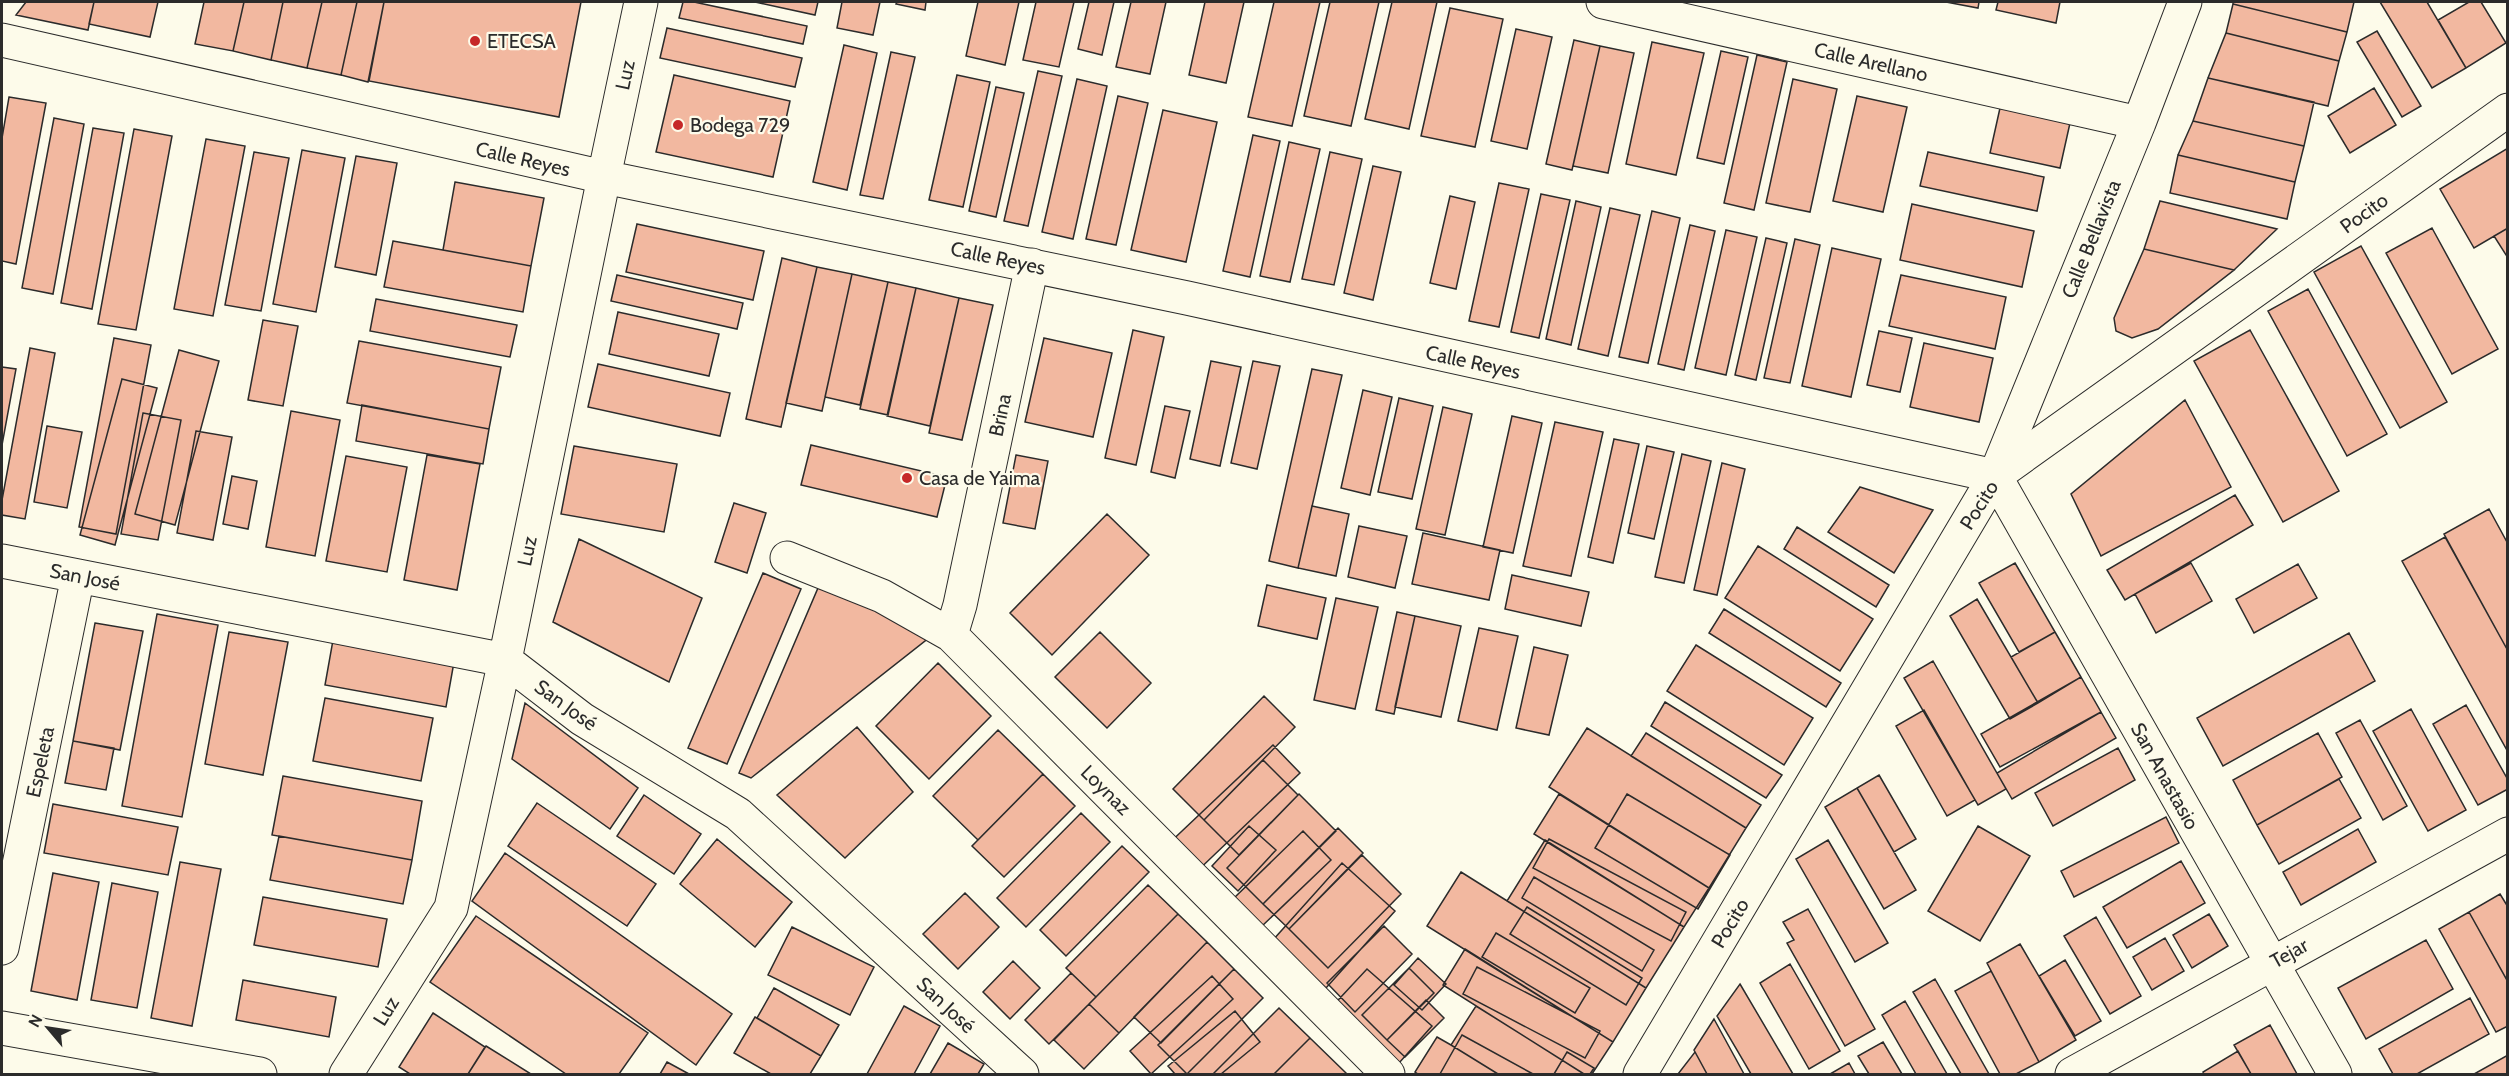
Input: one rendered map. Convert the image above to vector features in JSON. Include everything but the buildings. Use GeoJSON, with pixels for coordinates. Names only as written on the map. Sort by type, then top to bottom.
{"type":"FeatureCollection","features":[{"type":"Feature","properties":{"kind":"street","name":"Luz"},"geometry":{"type":"LineString","coordinates":[[346,1074],[451,908],[505,660],[641,2]]}},
{"type":"Feature","properties":{"kind":"street","name":"Calle Arellano"},"geometry":{"type":"LineString","coordinates":[[1603,2],[2139,123]]}},
{"type":"Feature","properties":{"kind":"street","name":"Calle Bellavista"},"geometry":{"type":"LineString","coordinates":[[1995,476],[2139,123],[2185,2]]}},
{"type":"Feature","properties":{"kind":"street","name":"Calle Reyes"},"geometry":{"type":"LineString","coordinates":[[2,40],[604,177],[1032,265],[1995,476]]}},
{"type":"Feature","properties":{"kind":"street","name":"Pocito"},"geometry":{"type":"LineString","coordinates":[[1640,1074],[1995,476],[2508,110]]}},
{"type":"Feature","properties":{"kind":"street","name":"Brina"},"geometry":{"type":"LineString","coordinates":[[951,635],[960,605],[1032,265]]}},
{"type":"Feature","properties":{"kind":"street","name":"San Anastasio"},"geometry":{"type":"LineString","coordinates":[[1995,476],[2335,1074]]}},
{"type":"Feature","properties":{"kind":"street","name":"Loynaz"},"geometry":{"type":"LineString","coordinates":[[787,558],[882,596],[951,635],[1388,1074]]}},
{"type":"Feature","properties":{"kind":"street","name":"San José"},"geometry":{"type":"LineString","coordinates":[[2,561],[505,660],[582,719],[738,814],[1022,1074]]}},
{"type":"Feature","properties":{"kind":"street","name":"Espeleta"},"geometry":{"type":"LineString","coordinates":[[2,948],[78,576]]}},
{"type":"Feature","properties":{"kind":"street","name":"Tejar"},"geometry":{"type":"LineString","coordinates":[[2072,1074],[2508,834]]}},
{"type":"Feature","properties":{"kind":"street"},"geometry":{"type":"LineString","coordinates":[[2,1028],[260,1074]]}},
{"type":"Feature","properties":{"kind":"place","name":"ETECSA"},"geometry":{"type":"Point","coordinates":[475,41]}},
{"type":"Feature","properties":{"kind":"place","name":"Bodega 729"},"geometry":{"type":"Point","coordinates":[678,125]}},
{"type":"Feature","properties":{"kind":"place","name":"Casa de Yaima"},"geometry":{"type":"Point","coordinates":[907,478]}}]}
